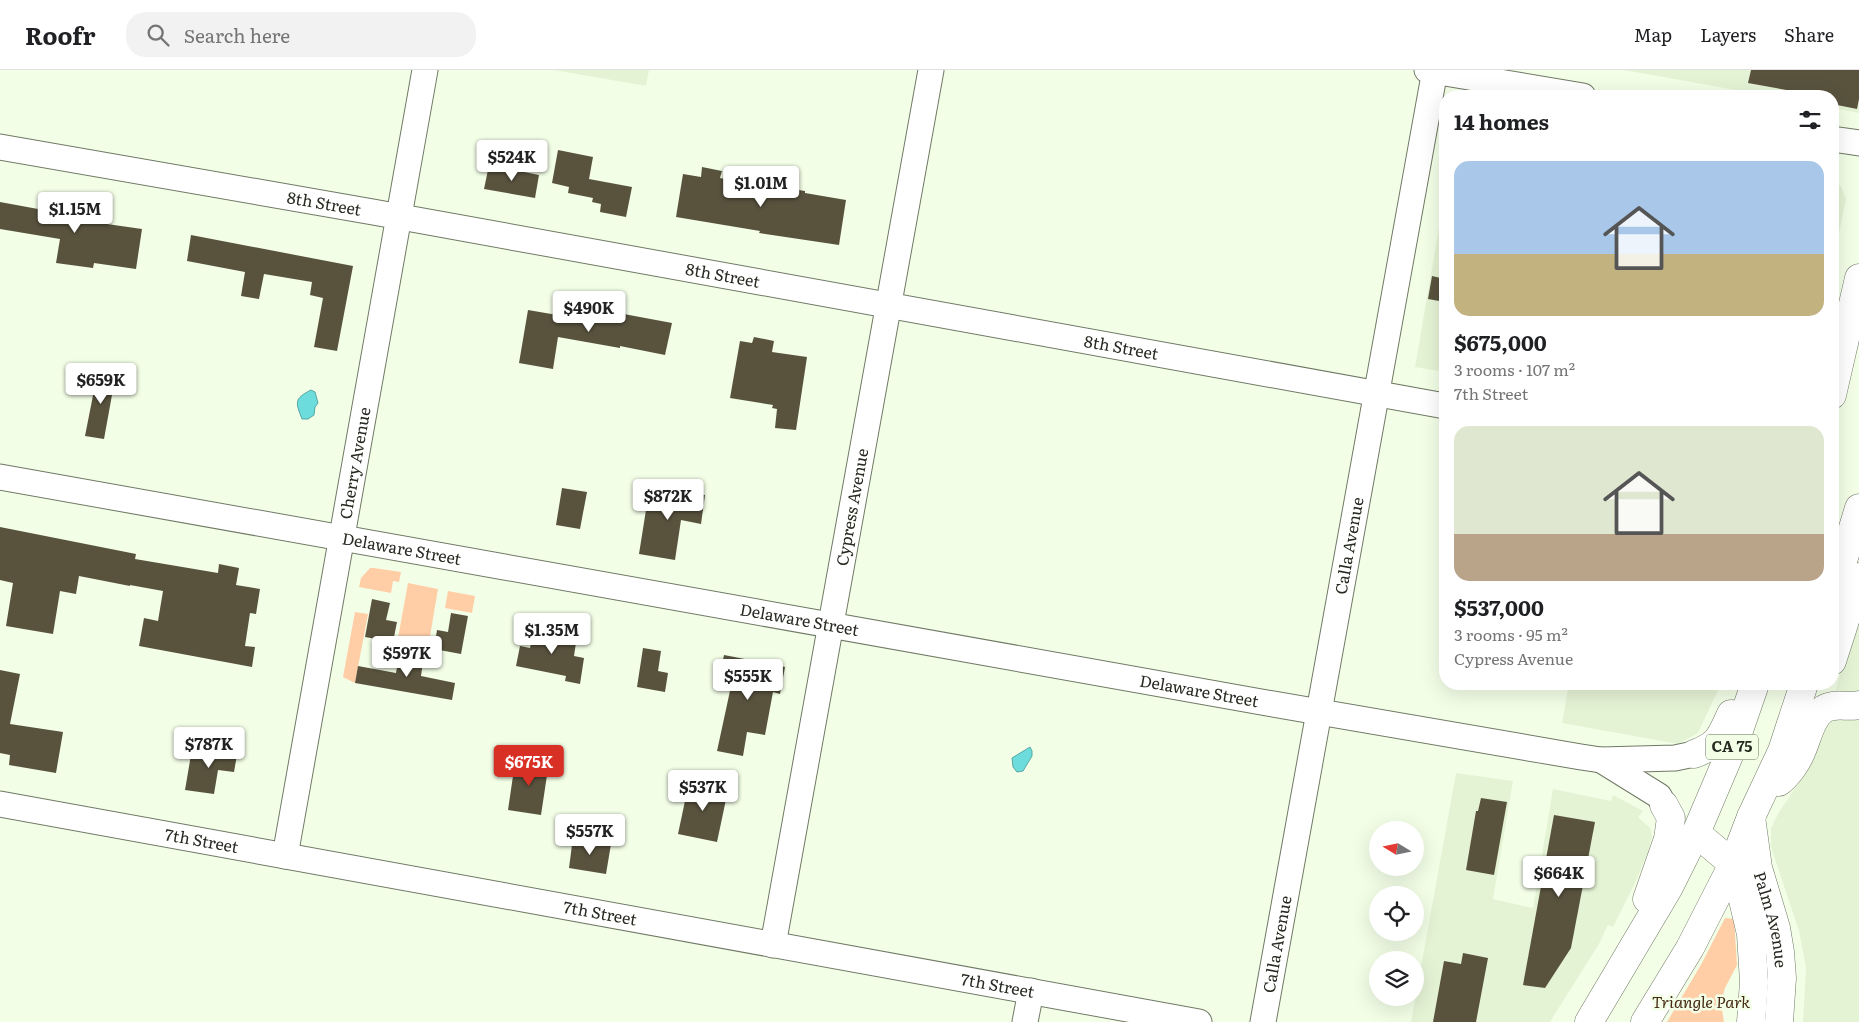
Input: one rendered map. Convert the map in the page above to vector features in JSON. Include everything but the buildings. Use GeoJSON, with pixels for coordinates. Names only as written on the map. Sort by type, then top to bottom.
{"type":"FeatureCollection","features":[{"type":"Feature","properties":{"kind":"main road"},"geometry":{"type":"LineString","coordinates":[[1839,365],[1859,278]]}},
{"type":"Feature","properties":{"kind":"main road"},"geometry":{"type":"LineString","coordinates":[[1839,574],[1859,508]]}},
{"type":"Feature","properties":{"kind":"main road"},"geometry":{"type":"LineString","coordinates":[[1839,639],[1859,577]]}},
{"type":"Feature","properties":{"kind":"main road"},"geometry":{"type":"LineString","coordinates":[[1839,686],[1859,699]]}},
{"type":"Feature","properties":{"kind":"main road"},"geometry":{"type":"LineString","coordinates":[[1694,754],[1710,748],[1720,738],[1743,690]]}},
{"type":"Feature","properties":{"kind":"main road","name":"CA 75"},"geometry":{"type":"LineString","coordinates":[[1589,1022],[1670,887],[1696,833],[1736,739],[1753,690]]}},
{"type":"Feature","properties":{"kind":"main road","name":"Palm Avenue"},"geometry":{"type":"LineString","coordinates":[[1733,864],[1751,817],[1765,791],[1782,750],[1802,690]]}},
{"type":"Feature","properties":{"kind":"main road"},"geometry":{"type":"LineString","coordinates":[[1765,791],[1783,778],[1802,752],[1814,722],[1824,709],[1838,704],[1852,707],[1859,705]]}},
{"type":"Feature","properties":{"kind":"main road"},"geometry":{"type":"LineString","coordinates":[[1642,932],[1645,904],[1668,839],[1671,818],[1664,805]]}},
{"type":"Feature","properties":{"kind":"main road","name":"Palm Avenue"},"geometry":{"type":"LineString","coordinates":[[1751,817],[1758,868],[1776,928],[1780,952],[1782,978],[1779,1022]]}},
{"type":"Feature","properties":{"kind":"main road","name":"Palm Avenue"},"geometry":{"type":"LineString","coordinates":[[1696,833],[1733,864],[1739,883],[1751,934],[1754,982],[1750,1022]]}},
{"type":"Feature","properties":{"kind":"main road","name":"CA 75"},"geometry":{"type":"LineString","coordinates":[[1645,1022],[1690,948],[1733,864]]}},
{"type":"Feature","properties":{"kind":"street","name":"Cherry Avenue"},"geometry":{"type":"LineString","coordinates":[[285,856],[425,70]]}},
{"type":"Feature","properties":{"kind":"street","name":"Cypress Avenue"},"geometry":{"type":"LineString","coordinates":[[773,945],[931,70]]}},
{"type":"Feature","properties":{"kind":"street"},"geometry":{"type":"LineString","coordinates":[[1432,70],[1548,90]]}},
{"type":"Feature","properties":{"kind":"street","name":"Calla Avenue"},"geometry":{"type":"LineString","coordinates":[[1264,1022],[1432,70]]}},
{"type":"Feature","properties":{"kind":"street"},"geometry":{"type":"LineString","coordinates":[[1839,140],[1859,143]]}},
{"type":"Feature","properties":{"kind":"street","name":"8th Street"},"geometry":{"type":"LineString","coordinates":[[0,147],[399,216],[1439,405]]}},
{"type":"Feature","properties":{"kind":"street","name":"Delaware Street"},"geometry":{"type":"LineString","coordinates":[[0,477],[1319,712],[1601,760],[1675,758],[1694,754]]}},
{"type":"Feature","properties":{"kind":"street","name":"Delaware Street"},"geometry":{"type":"LineString","coordinates":[[1601,760],[1659,796],[1664,805]]}},
{"type":"Feature","properties":{"kind":"street","name":"7th Street"},"geometry":{"type":"LineString","coordinates":[[0,804],[1199,1022]]}},
{"type":"Feature","properties":{"kind":"street"},"geometry":{"type":"LineString","coordinates":[[1025,1022],[1031,991]]}},
{"type":"Feature","properties":{"kind":"shaded area"},"geometry":{"type":"Polygon","coordinates":[[[554,70],[649,70],[646,86],[554,70]]]}},
{"type":"Feature","properties":{"kind":"shaded area"},"geometry":{"type":"Polygon","coordinates":[[[1624,70],[1859,70],[1859,113],[1839,109],[1839,90],[1736,90],[1624,70]]]}},
{"type":"Feature","properties":{"kind":"shaded area"},"geometry":{"type":"Polygon","coordinates":[[[1839,185],[1846,199],[1839,233],[1839,185]]]}},
{"type":"Feature","properties":{"kind":"shaded area"},"geometry":{"type":"Polygon","coordinates":[[[1439,228],[1439,371],[1415,367],[1439,228]]]}},
{"type":"Feature","properties":{"kind":"shaded area"},"geometry":{"type":"Polygon","coordinates":[[[1859,611],[1859,1022],[1803,1022],[1806,968],[1799,931],[1771,847],[1771,828],[1779,812],[1803,777],[1821,739],[1836,690],[1839,690],[1839,678],[1859,611]]]}},
{"type":"Feature","properties":{"kind":"shaded area"},"geometry":{"type":"Polygon","coordinates":[[[1568,690],[1718,690],[1698,733],[1678,744],[1562,723],[1568,690]]]}},
{"type":"Feature","properties":{"kind":"shaded area"},"geometry":{"type":"Polygon","coordinates":[[[1456,773],[1513,781],[1493,899],[1533,908],[1553,789],[1611,801],[1613,795],[1643,811],[1638,817],[1650,828],[1652,836],[1648,852],[1635,883],[1613,927],[1608,925],[1599,944],[1550,1022],[1411,1022],[1414,1006],[1424,1006],[1424,951],[1456,773]]]}},
{"type":"Feature","properties":{"kind":"green space"},"geometry":{"type":"Polygon","coordinates":[[[370,568],[401,572],[399,582],[393,581],[391,593],[359,587],[361,578],[370,568]]]}},
{"type":"Feature","properties":{"kind":"green space"},"geometry":{"type":"Polygon","coordinates":[[[408,583],[438,589],[429,642],[403,638],[400,650],[396,649],[408,583]]]}},
{"type":"Feature","properties":{"kind":"green space"},"geometry":{"type":"Polygon","coordinates":[[[448,591],[475,596],[472,613],[445,608],[448,591]]]}},
{"type":"Feature","properties":{"kind":"green space"},"geometry":{"type":"Polygon","coordinates":[[[355,612],[368,614],[355,683],[343,677],[355,612]]]}},
{"type":"Feature","properties":{"kind":"green space","name":"Triangle Park"},"geometry":{"type":"Polygon","coordinates":[[[1725,918],[1734,919],[1737,965],[1725,988],[1721,1003],[1724,1022],[1667,1022],[1702,963],[1725,918]]]}},
{"type":"Feature","properties":{"kind":"water"},"geometry":{"type":"Polygon","coordinates":[[[311,390],[315,392],[318,403],[315,407],[314,415],[308,419],[302,419],[297,405],[301,396],[311,390]]]}},
{"type":"Feature","properties":{"kind":"water"},"geometry":{"type":"Polygon","coordinates":[[[1030,747],[1032,756],[1023,771],[1017,772],[1013,767],[1012,758],[1030,747]]]}}]}
